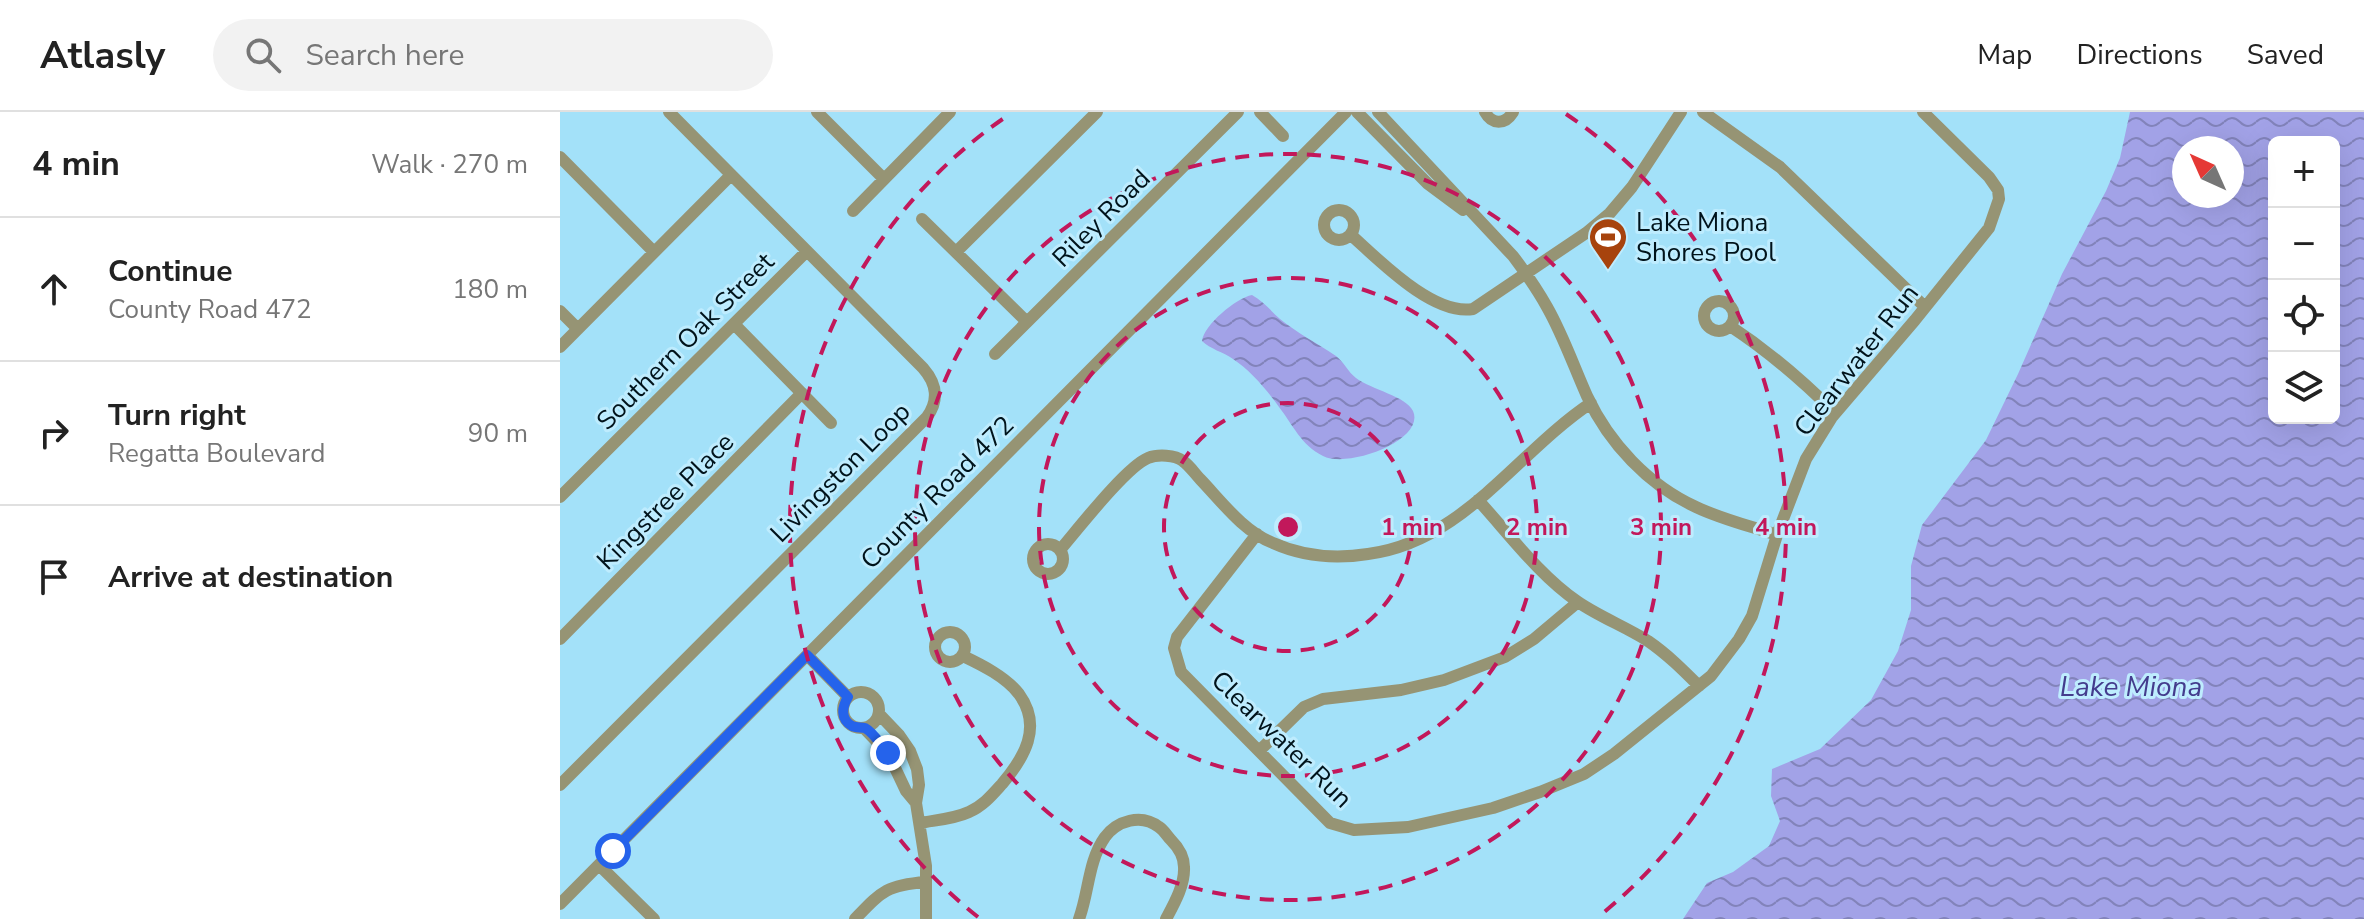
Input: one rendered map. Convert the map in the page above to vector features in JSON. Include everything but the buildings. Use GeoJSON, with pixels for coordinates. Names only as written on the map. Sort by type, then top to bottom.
{"type":"FeatureCollection","features":[{"type":"Feature","properties":{"kind":"street","name":"Livingston Loop"},"geometry":{"type":"LineString","coordinates":[[560,785],[933,409],[935,392],[930,375],[669,112]]}},
{"type":"Feature","properties":{"kind":"street"},"geometry":{"type":"LineString","coordinates":[[817,112],[884,179]]}},
{"type":"Feature","properties":{"kind":"street"},"geometry":{"type":"LineString","coordinates":[[853,211],[950,112]]}},
{"type":"Feature","properties":{"kind":"street"},"geometry":{"type":"LineString","coordinates":[[956,252],[1097,112]]}},
{"type":"Feature","properties":{"kind":"street","name":"Riley Road"},"geometry":{"type":"LineString","coordinates":[[995,354],[1238,112]]}},
{"type":"Feature","properties":{"kind":"street"},"geometry":{"type":"LineString","coordinates":[[1260,112],[1283,136]]}},
{"type":"Feature","properties":{"kind":"street","name":"County Road 472"},"geometry":{"type":"LineString","coordinates":[[560,904],[1346,112]]}},
{"type":"Feature","properties":{"kind":"street"},"geometry":{"type":"LineString","coordinates":[[1357,112],[1428,184],[1479,220]]}},
{"type":"Feature","properties":{"kind":"street"},"geometry":{"type":"LineString","coordinates":[[1378,112],[1513,256],[1548,308],[1604,426],[1627,456],[1650,479],[1695,507],[1777,535]]}},
{"type":"Feature","properties":{"kind":"street"},"geometry":{"type":"LineString","coordinates":[[1485,112],[1497,122],[1505,121],[1513,112]]}},
{"type":"Feature","properties":{"kind":"street"},"geometry":{"type":"LineString","coordinates":[[1351,235],[1395,274],[1440,305],[1463,311],[1473,309],[1586,233],[1610,213],[1632,187],[1681,112]]}},
{"type":"Feature","properties":{"kind":"street"},"geometry":{"type":"LineString","coordinates":[[1703,112],[1780,167],[1925,307]]}},
{"type":"Feature","properties":{"kind":"street","name":"Clearwater Run"},"geometry":{"type":"LineString","coordinates":[[1257,534],[1177,637],[1174,648],[1181,672],[1330,823],[1354,830],[1408,827],[1493,808],[1584,774],[1614,754],[1722,664],[1752,616],[1777,535],[1806,459],[1835,413],[1989,228],[1999,199],[1998,190],[1989,177],[1923,112]]}},
{"type":"Feature","properties":{"kind":"street"},"geometry":{"type":"LineString","coordinates":[[560,157],[654,252]]}},
{"type":"Feature","properties":{"kind":"street"},"geometry":{"type":"LineString","coordinates":[[560,347],[731,175]]}},
{"type":"Feature","properties":{"kind":"street"},"geometry":{"type":"LineString","coordinates":[[922,219],[1027,322]]}},
{"type":"Feature","properties":{"kind":"street","name":"Southern Oak Street"},"geometry":{"type":"LineString","coordinates":[[560,497],[807,251]]}},
{"type":"Feature","properties":{"kind":"street"},"geometry":{"type":"LineString","coordinates":[[560,311],[578,329]]}},
{"type":"Feature","properties":{"kind":"street"},"geometry":{"type":"LineString","coordinates":[[734,324],[831,423]]}},
{"type":"Feature","properties":{"kind":"street"},"geometry":{"type":"LineString","coordinates":[[1730,326],[1804,382],[1835,413]]}},
{"type":"Feature","properties":{"kind":"street","name":"Kingstree Place"},"geometry":{"type":"LineString","coordinates":[[560,639],[802,393]]}},
{"type":"Feature","properties":{"kind":"street"},"geometry":{"type":"LineString","coordinates":[[1060,550],[1132,468],[1149,458],[1160,456],[1183,461],[1239,520],[1273,543],[1315,556],[1369,554],[1420,541],[1457,519],[1566,420],[1591,403]]}},
{"type":"Feature","properties":{"kind":"street"},"geometry":{"type":"LineString","coordinates":[[1478,500],[1537,565],[1578,602],[1647,641],[1699,686]]}},
{"type":"Feature","properties":{"kind":"street"},"geometry":{"type":"LineString","coordinates":[[1259,751],[1304,707],[1323,699],[1401,690],[1444,680],[1505,657],[1534,639],[1578,602]]}},
{"type":"Feature","properties":{"kind":"street"},"geometry":{"type":"LineString","coordinates":[[807,655],[848,697]]}},
{"type":"Feature","properties":{"kind":"street"},"geometry":{"type":"LineString","coordinates":[[920,823],[956,816],[980,806],[1017,766],[1028,742],[1028,715],[1018,693],[998,676],[963,656]]}},
{"type":"Feature","properties":{"kind":"street"},"geometry":{"type":"LineString","coordinates":[[859,692],[870,694],[878,703],[879,714],[874,723],[864,728],[853,727],[845,718],[843,707],[848,697],[859,692]]}},
{"type":"Feature","properties":{"kind":"street"},"geometry":{"type":"LineString","coordinates":[[879,714],[910,751],[917,769],[919,785],[916,803],[926,866],[926,919]]}},
{"type":"Feature","properties":{"kind":"street"},"geometry":{"type":"LineString","coordinates":[[864,728],[885,749],[906,791],[916,803]]}},
{"type":"Feature","properties":{"kind":"street"},"geometry":{"type":"LineString","coordinates":[[885,749],[901,738]]}},
{"type":"Feature","properties":{"kind":"street"},"geometry":{"type":"LineString","coordinates":[[1079,919],[1100,845],[1116,826],[1137,819],[1158,826],[1182,855],[1184,875],[1166,919]]}},
{"type":"Feature","properties":{"kind":"street"},"geometry":{"type":"LineString","coordinates":[[599,865],[654,919]]}},
{"type":"Feature","properties":{"kind":"street"},"geometry":{"type":"LineString","coordinates":[[855,919],[888,888],[926,882]]}},
{"type":"Feature","properties":{"kind":"water","name":"Lake Miona"},"geometry":{"type":"Polygon","coordinates":[[[2130,112],[2364,112],[2364,919],[1683,919],[1707,883],[1733,872],[1769,846],[1780,821],[1771,796],[1772,769],[1820,749],[1871,700],[1898,651],[1911,610],[1911,566],[1922,525],[1986,440],[2062,274],[2120,158],[2130,112]]]}},
{"type":"Feature","properties":{"kind":"water"},"geometry":{"type":"Polygon","coordinates":[[[1252,295],[1287,324],[1336,356],[1356,378],[1409,406],[1414,422],[1408,432],[1382,449],[1349,459],[1323,456],[1309,446],[1252,375],[1233,359],[1202,341],[1208,327],[1222,313],[1252,295]]]}},
{"type":"Feature","properties":{"kind":"place","name":"Lake Miona Shores Pool"},"geometry":{"type":"Point","coordinates":[1608,271]}},
{"type":"Feature","properties":{"kind":"route"},"geometry":{"type":"LineString","coordinates":[[613,851],[807,655],[848,697],[843,707],[848,723],[864,728],[888,753]]}}]}
